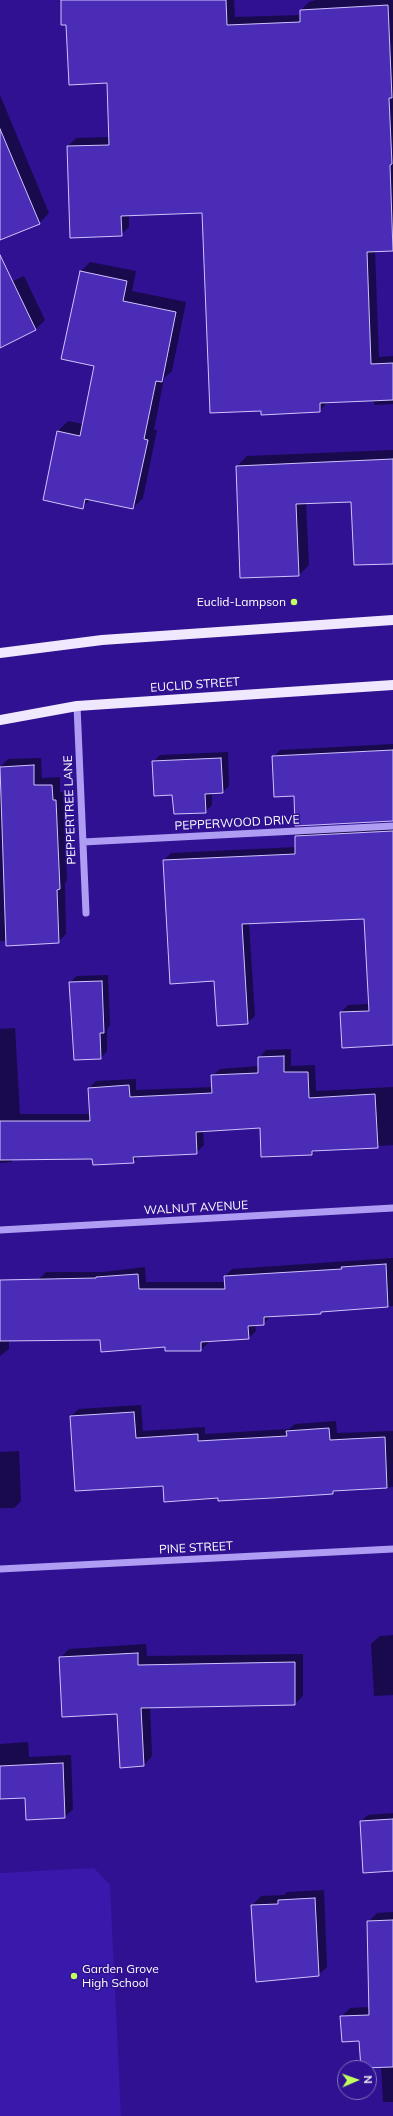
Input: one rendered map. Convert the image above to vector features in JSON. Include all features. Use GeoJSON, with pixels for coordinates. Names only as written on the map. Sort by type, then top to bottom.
{"type":"FeatureCollection","features":[{"type":"Feature","properties":{"kind":"main road"},"geometry":{"type":"LineString","coordinates":[[0,653],[102,640],[393,620]]}},
{"type":"Feature","properties":{"kind":"main road","name":"EUCLID STREET"},"geometry":{"type":"LineString","coordinates":[[0,720],[77,706],[393,685]]}},
{"type":"Feature","properties":{"kind":"street","name":"PEPPERTREE LANE"},"geometry":{"type":"LineString","coordinates":[[77,706],[86,913]]}},
{"type":"Feature","properties":{"kind":"street","name":"PEPPERWOOD DRIVE"},"geometry":{"type":"LineString","coordinates":[[83,842],[393,826]]}},
{"type":"Feature","properties":{"kind":"street","name":"WALNUT AVENUE"},"geometry":{"type":"LineString","coordinates":[[0,1230],[393,1208]]}},
{"type":"Feature","properties":{"kind":"street","name":"PINE STREET"},"geometry":{"type":"LineString","coordinates":[[0,1569],[393,1550]]}},
{"type":"Feature","properties":{"kind":"shaded area","name":"Garden Grove High School"},"geometry":{"type":"Polygon","coordinates":[[[94,1868],[110,1885],[121,2116],[0,2116],[0,1873],[94,1868]]]}},
{"type":"Feature","properties":{"kind":"building"},"geometry":{"type":"Polygon","coordinates":[[[61,0],[226,0],[227,25],[300,22],[300,10],[388,5],[392,98],[389,98],[392,164],[390,165],[393,251],[367,252],[371,364],[393,363],[393,400],[320,403],[320,412],[261,415],[261,411],[210,413],[202,213],[121,216],[122,236],[70,238],[67,146],[109,145],[107,83],[69,85],[66,25],[61,25],[61,0]]]}},
{"type":"Feature","properties":{"kind":"building"},"geometry":{"type":"Polygon","coordinates":[[[0,129],[40,224],[0,240],[0,129]]]}},
{"type":"Feature","properties":{"kind":"building"},"geometry":{"type":"Polygon","coordinates":[[[0,255],[36,330],[0,348],[0,255]]]}},
{"type":"Feature","properties":{"kind":"building"},"geometry":{"type":"Polygon","coordinates":[[[80,271],[127,281],[123,301],[176,312],[162,382],[156,381],[144,439],[148,440],[133,509],[85,499],[83,509],[43,500],[57,431],[80,436],[94,366],[61,359],[80,271]]]}},
{"type":"Feature","properties":{"kind":"building"},"geometry":{"type":"Polygon","coordinates":[[[393,459],[393,564],[354,565],[351,502],[296,504],[299,576],[240,578],[236,466],[393,459]]]}},
{"type":"Feature","properties":{"kind":"building"},"geometry":{"type":"Polygon","coordinates":[[[393,750],[393,821],[295,826],[294,796],[274,797],[272,756],[393,750]]]}},
{"type":"Feature","properties":{"kind":"building"},"geometry":{"type":"Polygon","coordinates":[[[221,758],[223,793],[205,794],[206,813],[174,814],[172,795],[154,796],[152,761],[221,758]]]}},
{"type":"Feature","properties":{"kind":"building"},"geometry":{"type":"Polygon","coordinates":[[[34,765],[34,785],[52,785],[53,800],[56,800],[60,889],[57,890],[59,943],[6,946],[0,767],[34,765]]]}},
{"type":"Feature","properties":{"kind":"building"},"geometry":{"type":"Polygon","coordinates":[[[393,831],[393,1045],[342,1048],[340,1012],[369,1011],[364,919],[242,924],[248,1024],[217,1026],[214,981],[170,984],[163,860],[295,854],[295,836],[393,831]]]}},
{"type":"Feature","properties":{"kind":"building"},"geometry":{"type":"Polygon","coordinates":[[[102,981],[104,1033],[100,1033],[101,1059],[74,1060],[69,982],[102,981]]]}},
{"type":"Feature","properties":{"kind":"building"},"geometry":{"type":"Polygon","coordinates":[[[284,1056],[284,1072],[308,1072],[309,1098],[375,1094],[378,1148],[312,1151],[312,1155],[261,1157],[260,1128],[196,1132],[197,1154],[133,1157],[134,1163],[93,1165],[92,1159],[0,1160],[0,1121],[90,1121],[88,1088],[129,1085],[130,1097],[212,1093],[211,1075],[258,1073],[258,1057],[284,1056]]]}},
{"type":"Feature","properties":{"kind":"building"},"geometry":{"type":"Polygon","coordinates":[[[386,1264],[388,1307],[321,1312],[321,1314],[264,1317],[264,1325],[248,1326],[249,1339],[201,1342],[201,1351],[165,1351],[165,1347],[101,1352],[100,1340],[0,1341],[0,1280],[96,1278],[138,1274],[139,1289],[225,1289],[224,1276],[342,1269],[341,1267],[386,1264]]]}},
{"type":"Feature","properties":{"kind":"building"},"geometry":{"type":"Polygon","coordinates":[[[134,1412],[136,1438],[198,1434],[198,1441],[287,1436],[286,1431],[329,1428],[330,1440],[385,1437],[387,1488],[333,1491],[333,1494],[272,1498],[218,1501],[218,1498],[164,1502],[163,1486],[75,1491],[70,1416],[134,1412]]]}},
{"type":"Feature","properties":{"kind":"building"},"geometry":{"type":"Polygon","coordinates":[[[138,1653],[138,1665],[295,1662],[295,1705],[141,1708],[144,1766],[120,1768],[117,1714],[62,1717],[59,1657],[138,1653]]]}},
{"type":"Feature","properties":{"kind":"building"},"geometry":{"type":"Polygon","coordinates":[[[63,1763],[65,1818],[26,1820],[25,1798],[0,1799],[0,1766],[63,1763]]]}},
{"type":"Feature","properties":{"kind":"building"},"geometry":{"type":"Polygon","coordinates":[[[393,1819],[393,1871],[363,1873],[360,1821],[393,1819]]]}},
{"type":"Feature","properties":{"kind":"building"},"geometry":{"type":"Polygon","coordinates":[[[315,1898],[319,1976],[256,1982],[251,1905],[278,1904],[278,1900],[315,1898]]]}},
{"type":"Feature","properties":{"kind":"building"},"geometry":{"type":"Polygon","coordinates":[[[393,1920],[393,2067],[377,2068],[377,2060],[360,2060],[359,2041],[342,2042],[340,2016],[369,2015],[367,1921],[393,1920]]]}},
{"type":"Feature","properties":{"kind":"place","name":"Euclid-Lampson"},"geometry":{"type":"Point","coordinates":[294,602]}},
{"type":"Feature","properties":{"kind":"place","name":"Garden Grove High School"},"geometry":{"type":"Point","coordinates":[74,1976]}}]}
